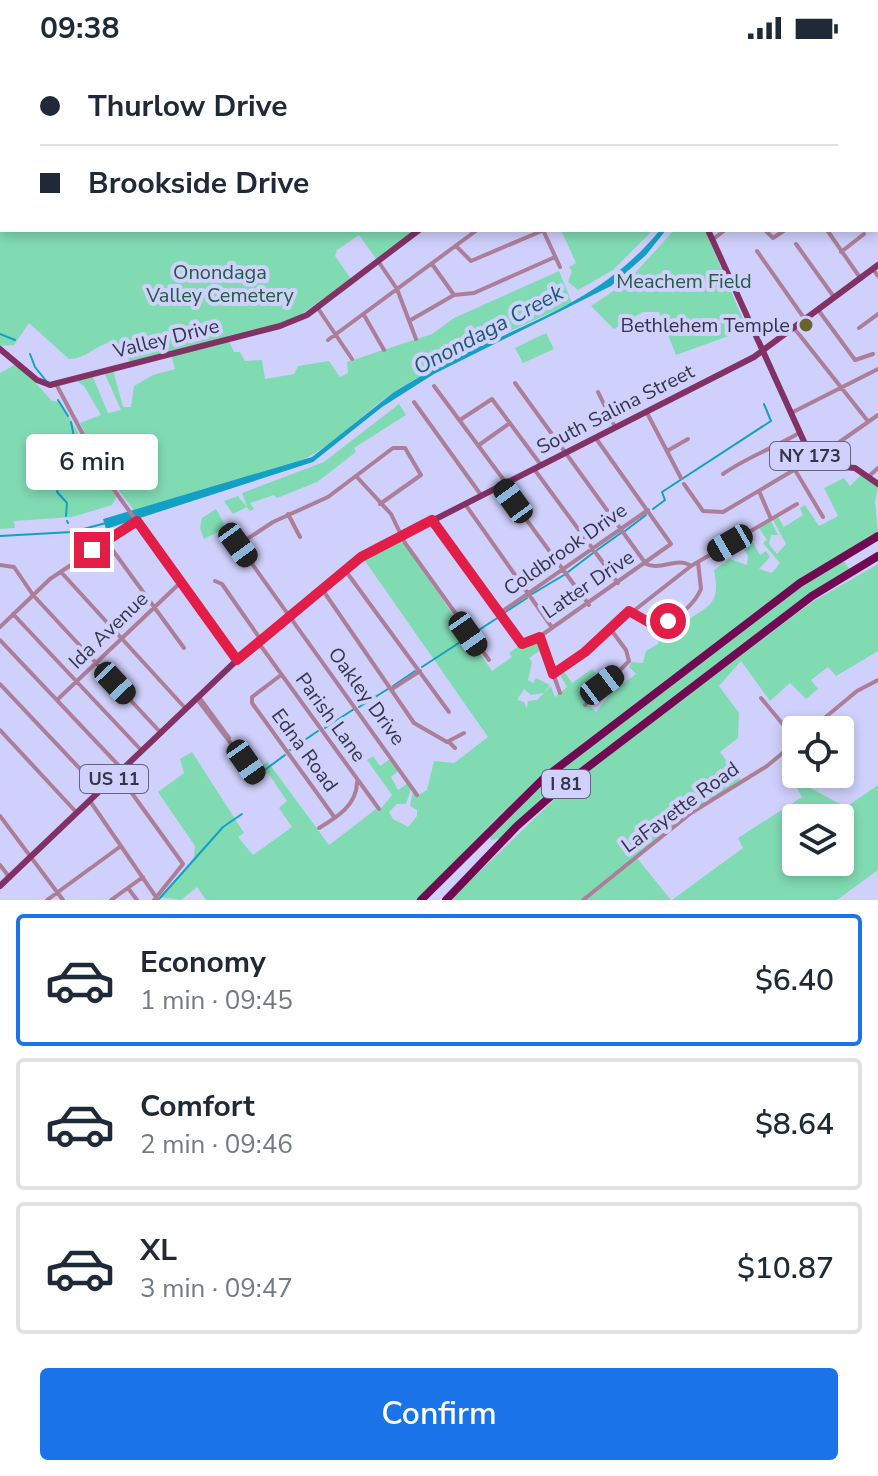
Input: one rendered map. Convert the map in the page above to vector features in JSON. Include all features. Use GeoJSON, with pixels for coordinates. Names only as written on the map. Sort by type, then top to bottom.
{"type":"FeatureCollection","features":[{"type":"Feature","properties":{"kind":"highway","name":"I 81"},"geometry":{"type":"LineString","coordinates":[[421,900],[543,779],[800,583],[878,536]]}},
{"type":"Feature","properties":{"kind":"highway","name":"I 81"},"geometry":{"type":"LineString","coordinates":[[446,900],[517,826],[559,789],[812,596],[878,556]]}},
{"type":"Feature","properties":{"kind":"main road","name":"Valley Drive"},"geometry":{"type":"LineString","coordinates":[[51,384],[280,326],[317,307],[416,232]]}},
{"type":"Feature","properties":{"kind":"main road","name":"NY 173"},"geometry":{"type":"LineString","coordinates":[[709,232],[761,353],[812,459],[820,465],[851,466],[878,484]]}},
{"type":"Feature","properties":{"kind":"main road","name":"South Salina Street"},"geometry":{"type":"LineString","coordinates":[[0,886],[237,660],[361,557],[761,353],[876,270]]}},
{"type":"Feature","properties":{"kind":"main road"},"geometry":{"type":"LineString","coordinates":[[0,349],[51,384]]}},
{"type":"Feature","properties":{"kind":"street"},"geometry":{"type":"LineString","coordinates":[[328,340],[474,232]]}},
{"type":"Feature","properties":{"kind":"street"},"geometry":{"type":"LineString","coordinates":[[456,246],[471,261],[539,232]]}},
{"type":"Feature","properties":{"kind":"street"},"geometry":{"type":"LineString","coordinates":[[545,232],[560,267]]}},
{"type":"Feature","properties":{"kind":"street"},"geometry":{"type":"LineString","coordinates":[[712,240],[722,232]]}},
{"type":"Feature","properties":{"kind":"street"},"geometry":{"type":"LineString","coordinates":[[828,232],[861,279]]}},
{"type":"Feature","properties":{"kind":"street"},"geometry":{"type":"LineString","coordinates":[[841,252],[864,234]]}},
{"type":"Feature","properties":{"kind":"street"},"geometry":{"type":"LineString","coordinates":[[796,244],[835,299]]}},
{"type":"Feature","properties":{"kind":"street"},"geometry":{"type":"LineString","coordinates":[[757,251],[806,320]]}},
{"type":"Feature","properties":{"kind":"street"},"geometry":{"type":"LineString","coordinates":[[409,321],[454,295],[474,293],[555,257]]}},
{"type":"Feature","properties":{"kind":"street"},"geometry":{"type":"LineString","coordinates":[[378,261],[397,289],[416,339]]}},
{"type":"Feature","properties":{"kind":"street"},"geometry":{"type":"LineString","coordinates":[[432,264],[454,295]]}},
{"type":"Feature","properties":{"kind":"street"},"geometry":{"type":"LineString","coordinates":[[317,307],[352,359]]}},
{"type":"Feature","properties":{"kind":"street"},"geometry":{"type":"LineString","coordinates":[[819,311],[855,360],[873,354]]}},
{"type":"Feature","properties":{"kind":"street"},"geometry":{"type":"LineString","coordinates":[[859,328],[878,314]]}},
{"type":"Feature","properties":{"kind":"street"},"geometry":{"type":"LineString","coordinates":[[364,315],[384,350]]}},
{"type":"Feature","properties":{"kind":"street"},"geometry":{"type":"LineString","coordinates":[[794,328],[868,421]]}},
{"type":"Feature","properties":{"kind":"street"},"geometry":{"type":"LineString","coordinates":[[790,414],[878,369]]}},
{"type":"Feature","properties":{"kind":"street"},"geometry":{"type":"LineString","coordinates":[[515,383],[646,564],[656,567],[681,561],[691,566]]}},
{"type":"Feature","properties":{"kind":"street"},"geometry":{"type":"LineString","coordinates":[[51,384],[109,483],[237,660]]}},
{"type":"Feature","properties":{"kind":"street"},"geometry":{"type":"LineString","coordinates":[[434,386],[479,445],[589,605]]}},
{"type":"Feature","properties":{"kind":"street"},"geometry":{"type":"LineString","coordinates":[[598,392],[615,427]]}},
{"type":"Feature","properties":{"kind":"street"},"geometry":{"type":"LineString","coordinates":[[460,420],[492,399],[618,583]]}},
{"type":"Feature","properties":{"kind":"street"},"geometry":{"type":"LineString","coordinates":[[414,402],[481,495]]}},
{"type":"Feature","properties":{"kind":"street"},"geometry":{"type":"LineString","coordinates":[[646,411],[694,499],[703,511],[719,513],[795,470],[878,415]]}},
{"type":"Feature","properties":{"kind":"street"},"geometry":{"type":"LineString","coordinates":[[479,445],[510,423]]}},
{"type":"Feature","properties":{"kind":"street"},"geometry":{"type":"LineString","coordinates":[[723,474],[746,458],[776,447],[799,433]]}},
{"type":"Feature","properties":{"kind":"street"},"geometry":{"type":"LineString","coordinates":[[595,437],[648,510]]}},
{"type":"Feature","properties":{"kind":"street"},"geometry":{"type":"LineString","coordinates":[[667,451],[688,439]]}},
{"type":"Feature","properties":{"kind":"street"},"geometry":{"type":"LineString","coordinates":[[238,545],[288,514],[328,497],[393,448],[403,448],[410,453],[421,475],[380,504]]}},
{"type":"Feature","properties":{"kind":"street"},"geometry":{"type":"LineString","coordinates":[[868,477],[878,468]]}},
{"type":"Feature","properties":{"kind":"street"},"geometry":{"type":"LineString","coordinates":[[795,470],[823,517]]}},
{"type":"Feature","properties":{"kind":"street"},"geometry":{"type":"LineString","coordinates":[[356,476],[380,504],[489,660]]}},
{"type":"Feature","properties":{"kind":"street"},"geometry":{"type":"LineString","coordinates":[[759,491],[771,519]]}},
{"type":"Feature","properties":{"kind":"street"},"geometry":{"type":"LineString","coordinates":[[465,504],[552,626]]}},
{"type":"Feature","properties":{"kind":"street"},"geometry":{"type":"LineString","coordinates":[[553,674],[585,652],[629,611],[691,566],[797,504]]}},
{"type":"Feature","properties":{"kind":"street","name":"Coldbrook Drive"},"geometry":{"type":"LineString","coordinates":[[500,613],[648,510]]}},
{"type":"Feature","properties":{"kind":"street","name":"Latter Drive"},"geometry":{"type":"LineString","coordinates":[[500,613],[520,642],[527,644],[589,605],[671,542],[648,510]]}},
{"type":"Feature","properties":{"kind":"street"},"geometry":{"type":"LineString","coordinates":[[288,514],[300,537]]}},
{"type":"Feature","properties":{"kind":"street"},"geometry":{"type":"LineString","coordinates":[[0,627],[61,572],[136,520]]}},
{"type":"Feature","properties":{"kind":"street"},"geometry":{"type":"LineString","coordinates":[[432,520],[500,613]]}},
{"type":"Feature","properties":{"kind":"street","name":"Oakley Drive"},"geometry":{"type":"LineString","coordinates":[[230,533],[417,795]]}},
{"type":"Feature","properties":{"kind":"street"},"geometry":{"type":"LineString","coordinates":[[106,541],[184,648]]}},
{"type":"Feature","properties":{"kind":"street"},"geometry":{"type":"LineString","coordinates":[[629,611],[644,622],[658,624],[682,610],[701,589],[698,562]]}},
{"type":"Feature","properties":{"kind":"street"},"geometry":{"type":"LineString","coordinates":[[0,565],[14,567],[33,595],[161,733]]}},
{"type":"Feature","properties":{"kind":"street"},"geometry":{"type":"LineString","coordinates":[[345,570],[449,712]]}},
{"type":"Feature","properties":{"kind":"street"},"geometry":{"type":"LineString","coordinates":[[61,572],[186,709]]}},
{"type":"Feature","properties":{"kind":"street","name":"Parish Lane"},"geometry":{"type":"LineString","coordinates":[[215,581],[222,584],[281,675],[379,809]]}},
{"type":"Feature","properties":{"kind":"street","name":"Ida Avenue"},"geometry":{"type":"LineString","coordinates":[[57,700],[181,582]]}},
{"type":"Feature","properties":{"kind":"street"},"geometry":{"type":"LineString","coordinates":[[322,589],[414,723],[455,748]]}},
{"type":"Feature","properties":{"kind":"street"},"geometry":{"type":"LineString","coordinates":[[13,614],[142,751]]}},
{"type":"Feature","properties":{"kind":"street"},"geometry":{"type":"LineString","coordinates":[[585,705],[629,661],[626,650],[609,627]]}},
{"type":"Feature","properties":{"kind":"street"},"geometry":{"type":"LineString","coordinates":[[540,637],[560,693]]}},
{"type":"Feature","properties":{"kind":"street"},"geometry":{"type":"LineString","coordinates":[[0,640],[120,772],[181,861],[181,870],[156,899],[90,801]]}},
{"type":"Feature","properties":{"kind":"street"},"geometry":{"type":"LineString","coordinates":[[391,689],[420,671]]}},
{"type":"Feature","properties":{"kind":"street","name":"Edna Road"},"geometry":{"type":"LineString","coordinates":[[281,675],[251,700],[335,818]]}},
{"type":"Feature","properties":{"kind":"street"},"geometry":{"type":"LineString","coordinates":[[827,716],[857,691],[878,680]]}},
{"type":"Feature","properties":{"kind":"street"},"geometry":{"type":"LineString","coordinates":[[0,684],[101,791]]}},
{"type":"Feature","properties":{"kind":"street"},"geometry":{"type":"LineString","coordinates":[[198,698],[258,779]]}},
{"type":"Feature","properties":{"kind":"street"},"geometry":{"type":"LineString","coordinates":[[761,698],[782,724]]}},
{"type":"Feature","properties":{"kind":"street"},"geometry":{"type":"LineString","coordinates":[[0,730],[77,813]]}},
{"type":"Feature","properties":{"kind":"street"},"geometry":{"type":"LineString","coordinates":[[449,742],[464,733]]}},
{"type":"Feature","properties":{"kind":"street","name":"LaFayette Road"},"geometry":{"type":"LineString","coordinates":[[583,900],[691,813],[767,766],[782,753]]}},
{"type":"Feature","properties":{"kind":"street"},"geometry":{"type":"LineString","coordinates":[[319,828],[335,818],[354,799],[357,782]]}},
{"type":"Feature","properties":{"kind":"street"},"geometry":{"type":"LineString","coordinates":[[0,816],[63,900]]}},
{"type":"Feature","properties":{"kind":"street"},"geometry":{"type":"LineString","coordinates":[[47,900],[121,846]]}},
{"type":"Feature","properties":{"kind":"street"},"geometry":{"type":"LineString","coordinates":[[0,865],[10,878]]}},
{"type":"Feature","properties":{"kind":"street"},"geometry":{"type":"LineString","coordinates":[[111,900],[143,877]]}},
{"type":"Feature","properties":{"kind":"street"},"geometry":{"type":"LineString","coordinates":[[128,888],[137,900]]}},
{"type":"Feature","properties":{"kind":"green space","name":"Onondaga Valley Cemetery"},"geometry":{"type":"Polygon","coordinates":[[[0,232],[413,232],[377,260],[359,235],[337,250],[335,256],[351,279],[293,320],[130,362],[125,351],[111,342],[69,359],[29,323],[14,345],[0,346],[0,232]]]}},
{"type":"Feature","properties":{"kind":"green space"},"geometry":{"type":"Polygon","coordinates":[[[562,232],[651,232],[613,270],[578,290],[568,282],[572,271],[569,267],[576,263],[562,232]]]}},
{"type":"Feature","properties":{"kind":"green space","name":"Meachem Field"},"geometry":{"type":"Polygon","coordinates":[[[672,232],[706,232],[744,322],[731,327],[734,334],[676,355],[659,312],[643,312],[614,329],[591,306],[627,282],[672,232]]]}},
{"type":"Feature","properties":{"kind":"green space"},"geometry":{"type":"Polygon","coordinates":[[[559,271],[572,303],[418,377],[384,399],[334,440],[293,464],[134,510],[107,476],[80,423],[101,415],[84,386],[75,380],[92,375],[108,413],[121,410],[104,372],[113,370],[123,407],[131,407],[134,386],[153,375],[175,369],[171,355],[229,341],[234,352],[240,352],[245,361],[262,360],[265,379],[294,374],[298,366],[329,361],[340,377],[348,373],[347,362],[432,334],[454,318],[559,271]]]}},
{"type":"Feature","properties":{"kind":"green space"},"geometry":{"type":"Polygon","coordinates":[[[546,333],[554,349],[523,363],[515,348],[546,333]]]}},
{"type":"Feature","properties":{"kind":"green space"},"geometry":{"type":"Polygon","coordinates":[[[18,363],[52,401],[60,402],[116,497],[112,505],[72,517],[14,521],[15,528],[0,529],[0,373],[18,363]]]}},
{"type":"Feature","properties":{"kind":"green space"},"geometry":{"type":"Polygon","coordinates":[[[399,404],[406,415],[354,448],[356,452],[317,482],[277,498],[274,495],[250,503],[254,509],[250,511],[242,493],[324,462],[399,404]]]}},
{"type":"Feature","properties":{"kind":"green space"},"geometry":{"type":"Polygon","coordinates":[[[862,474],[878,486],[875,502],[878,533],[812,572],[552,768],[497,818],[417,900],[206,900],[197,887],[181,900],[159,897],[194,857],[195,846],[158,792],[184,773],[180,759],[192,752],[244,833],[238,837],[253,855],[292,827],[279,808],[287,801],[268,773],[260,778],[254,770],[268,762],[329,845],[376,809],[378,812],[392,795],[367,760],[373,756],[380,766],[390,759],[398,771],[391,777],[398,790],[408,783],[411,789],[406,804],[397,804],[389,812],[393,819],[408,827],[417,816],[417,810],[410,806],[413,791],[417,796],[427,790],[434,761],[454,763],[488,737],[363,558],[399,539],[402,541],[492,671],[512,657],[509,653],[522,644],[540,644],[542,649],[529,658],[532,662],[528,680],[533,683],[536,678],[550,685],[544,693],[551,686],[555,697],[567,687],[559,673],[563,670],[572,683],[592,669],[596,673],[579,690],[587,697],[583,706],[588,704],[596,712],[611,693],[636,674],[629,667],[631,662],[643,663],[646,651],[658,644],[659,635],[678,627],[712,602],[716,590],[714,570],[730,559],[747,565],[748,556],[744,550],[750,546],[744,537],[748,534],[760,555],[766,551],[770,557],[759,569],[772,573],[780,563],[763,543],[767,540],[759,528],[771,521],[778,535],[771,535],[769,544],[777,554],[786,544],[773,520],[778,517],[784,527],[803,515],[800,508],[805,505],[819,526],[838,516],[824,488],[844,478],[850,486],[862,474]],[[524,689],[517,700],[524,702],[527,708],[528,701],[537,700],[544,693],[531,695],[524,689]]]}},
{"type":"Feature","properties":{"kind":"green space"},"geometry":{"type":"Polygon","coordinates":[[[238,496],[247,507],[233,514],[224,501],[238,496]]]}},
{"type":"Feature","properties":{"kind":"green space"},"geometry":{"type":"Polygon","coordinates":[[[216,509],[224,523],[222,530],[204,539],[200,528],[202,518],[216,509]]]}},
{"type":"Feature","properties":{"kind":"green space"},"geometry":{"type":"Polygon","coordinates":[[[843,560],[850,570],[813,593],[503,838],[490,840],[492,832],[526,796],[795,590],[843,560]]]}},
{"type":"Feature","properties":{"kind":"green space"},"geometry":{"type":"Polygon","coordinates":[[[878,564],[878,651],[836,676],[828,667],[811,680],[818,689],[806,699],[790,683],[770,701],[741,661],[719,686],[739,713],[738,738],[720,752],[741,780],[684,817],[580,900],[450,900],[570,784],[812,602],[878,564]]]}},
{"type":"Feature","properties":{"kind":"green space"},"geometry":{"type":"Polygon","coordinates":[[[878,785],[878,870],[837,900],[672,900],[743,848],[738,838],[782,810],[782,876],[854,876],[854,804],[850,804],[878,785]]]}},
{"type":"Feature","properties":{"kind":"green space"},"geometry":{"type":"Polygon","coordinates":[[[797,788],[811,788],[840,804],[791,804],[802,797],[797,788]]]}},
{"type":"Feature","properties":{"kind":"green space"},"geometry":{"type":"Polygon","coordinates":[[[637,858],[671,900],[586,900],[637,858]]]}},
{"type":"Feature","properties":{"kind":"water"},"geometry":{"type":"Polygon","coordinates":[[[658,232],[664,232],[646,255],[611,286],[434,374],[382,407],[313,462],[106,529],[103,519],[312,457],[394,392],[453,359],[548,315],[607,280],[658,232]]]}},
{"type":"Feature","properties":{"kind":"waterway"},"geometry":{"type":"LineString","coordinates":[[0,334],[15,340]]}},
{"type":"Feature","properties":{"kind":"waterway"},"geometry":{"type":"LineString","coordinates":[[30,354],[35,367],[47,382]]}},
{"type":"Feature","properties":{"kind":"waterway"},"geometry":{"type":"LineString","coordinates":[[58,400],[68,416]]}},
{"type":"Feature","properties":{"kind":"waterway"},"geometry":{"type":"LineString","coordinates":[[653,509],[665,500],[662,492],[771,421],[764,404]]}},
{"type":"Feature","properties":{"kind":"waterway"},"geometry":{"type":"LineString","coordinates":[[66,516],[67,503],[57,492],[74,437],[71,422]]}},
{"type":"Feature","properties":{"kind":"waterway"},"geometry":{"type":"LineString","coordinates":[[625,531],[646,515]]}},
{"type":"Feature","properties":{"kind":"waterway","name":"Onondaga Creek"},"geometry":{"type":"LineString","coordinates":[[0,536],[72,532],[106,523]]}},
{"type":"Feature","properties":{"kind":"waterway"},"geometry":{"type":"LineString","coordinates":[[597,550],[621,533]]}},
{"type":"Feature","properties":{"kind":"waterway"},"geometry":{"type":"LineString","coordinates":[[568,572],[593,553]]}},
{"type":"Feature","properties":{"kind":"waterway"},"geometry":{"type":"LineString","coordinates":[[532,594],[564,575]]}},
{"type":"Feature","properties":{"kind":"waterway"},"geometry":{"type":"LineString","coordinates":[[504,613],[527,598]]}},
{"type":"Feature","properties":{"kind":"waterway"},"geometry":{"type":"LineString","coordinates":[[474,633],[499,617]]}},
{"type":"Feature","properties":{"kind":"waterway"},"geometry":{"type":"LineString","coordinates":[[422,667],[468,637]]}},
{"type":"Feature","properties":{"kind":"waterway"},"geometry":{"type":"LineString","coordinates":[[393,686],[415,671]]}},
{"type":"Feature","properties":{"kind":"waterway"},"geometry":{"type":"LineString","coordinates":[[359,707],[388,689]]}},
{"type":"Feature","properties":{"kind":"waterway"},"geometry":{"type":"LineString","coordinates":[[325,728],[354,709]]}},
{"type":"Feature","properties":{"kind":"waterway"},"geometry":{"type":"LineString","coordinates":[[290,750],[318,731]]}},
{"type":"Feature","properties":{"kind":"waterway"},"geometry":{"type":"LineString","coordinates":[[258,775],[285,755]]}},
{"type":"Feature","properties":{"kind":"waterway"},"geometry":{"type":"LineString","coordinates":[[160,898],[223,827],[242,814]]}},
{"type":"Feature","properties":{"kind":"place","name":"Bethlehem Temple"},"geometry":{"type":"Point","coordinates":[806,325]}},
{"type":"Feature","properties":{"kind":"route"},"geometry":{"type":"LineString","coordinates":[[92,550],[137,521],[237,660],[361,557],[432,520],[522,644],[540,637],[553,674],[595,644],[609,627],[629,611],[650,623],[668,621]]}}]}
